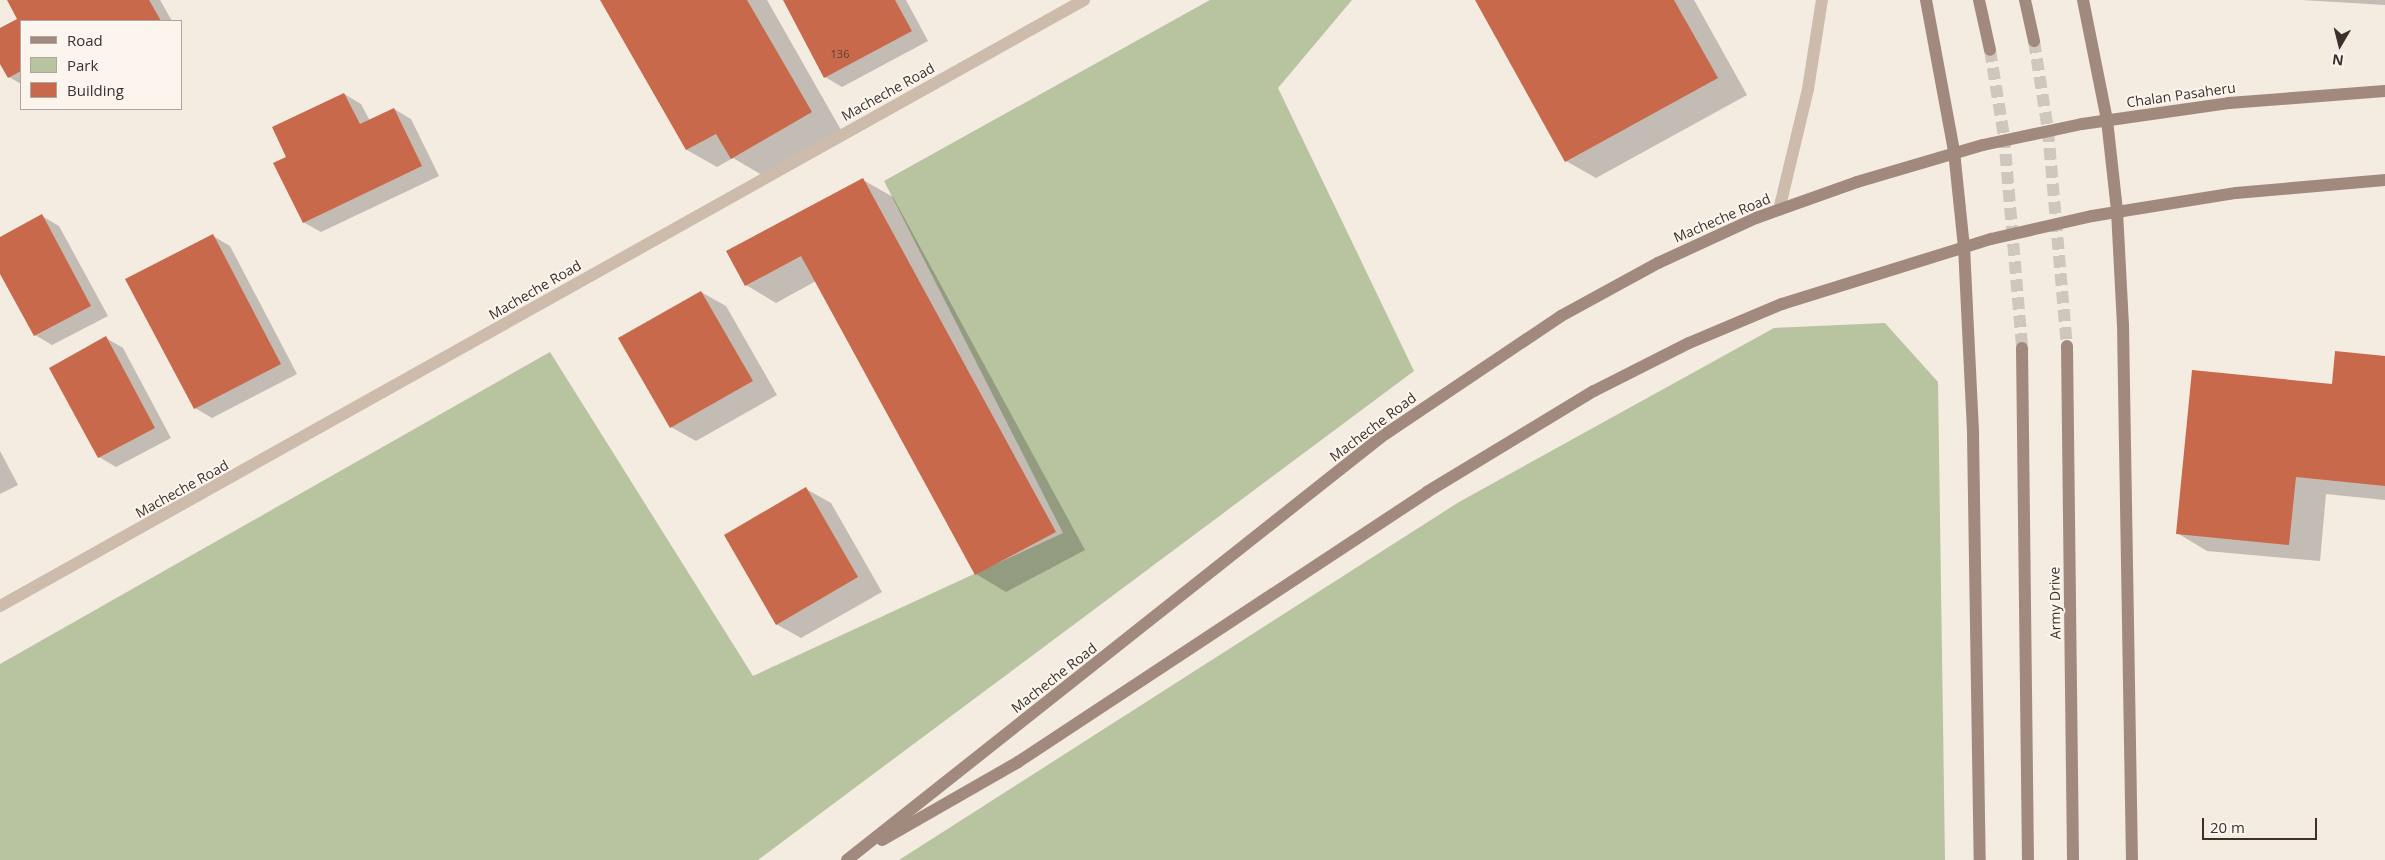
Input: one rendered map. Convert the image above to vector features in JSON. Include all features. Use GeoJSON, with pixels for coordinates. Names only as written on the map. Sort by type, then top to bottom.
{"type":"FeatureCollection","features":[{"type":"Feature","properties":{"kind":"main road"},"geometry":{"type":"LineString","coordinates":[[1926,0],[1954,151],[1964,247],[1973,434],[1980,860]]}},
{"type":"Feature","properties":{"kind":"main road"},"geometry":{"type":"LineString","coordinates":[[1979,0],[1990,50]]}},
{"type":"Feature","properties":{"kind":"main road"},"geometry":{"type":"LineString","coordinates":[[2025,0],[2034,41]]}},
{"type":"Feature","properties":{"kind":"main road"},"geometry":{"type":"LineString","coordinates":[[2083,0],[2107,120],[2117,211],[2123,335],[2132,860]]}},
{"type":"Feature","properties":{"kind":"main road","name":"Chalan Pasaheru"},"geometry":{"type":"LineString","coordinates":[[1983,145],[2107,120],[2229,104],[2385,91]]}},
{"type":"Feature","properties":{"kind":"main road","name":"Macheche Road"},"geometry":{"type":"LineString","coordinates":[[849,858],[1381,437],[1468,376],[1561,316],[1658,263],[1779,210],[1954,151],[1983,145]]}},
{"type":"Feature","properties":{"kind":"main road"},"geometry":{"type":"LineString","coordinates":[[2117,211],[2236,193],[2385,180]]}},
{"type":"Feature","properties":{"kind":"main road","name":"Macheche Road"},"geometry":{"type":"LineString","coordinates":[[849,858],[1018,762],[1427,492],[1594,391],[1689,342],[1782,304],[1964,247],[1991,239],[2117,211]]}},
{"type":"Feature","properties":{"kind":"main road","name":"Army Drive"},"geometry":{"type":"LineString","coordinates":[[2067,346],[2072,860]]}},
{"type":"Feature","properties":{"kind":"main road","name":"Army Drive"},"geometry":{"type":"LineString","coordinates":[[2022,348],[2028,860]]}},
{"type":"Feature","properties":{"kind":"street","name":"Macheche Road"},"geometry":{"type":"LineString","coordinates":[[0,606],[1084,0]]}},
{"type":"Feature","properties":{"kind":"street"},"geometry":{"type":"LineString","coordinates":[[1779,210],[1808,89],[1822,0]]}},
{"type":"Feature","properties":{"kind":"green space"},"geometry":{"type":"Polygon","coordinates":[[[1210,0],[1352,0],[1278,88],[1414,371],[758,860],[0,860],[0,664],[550,352],[753,676],[1063,533],[884,181],[1210,0]]]}},
{"type":"Feature","properties":{"kind":"green space"},"geometry":{"type":"Polygon","coordinates":[[[1885,323],[1938,382],[1945,860],[899,860],[1459,502],[1774,328],[1885,323]]]}},
{"type":"Feature","properties":{"kind":"building"},"geometry":{"type":"Polygon","coordinates":[[[7,0],[149,0],[160,20],[20,20],[20,72],[8,78],[0,64],[0,28],[17,19],[7,0]]]}},
{"type":"Feature","properties":{"kind":"building"},"geometry":{"type":"Polygon","coordinates":[[[600,0],[747,0],[812,112],[731,159],[716,134],[686,150],[600,0]]]}},
{"type":"Feature","properties":{"kind":"building"},"geometry":{"type":"Polygon","coordinates":[[[783,0],[895,0],[912,31],[824,78],[783,0]]]}},
{"type":"Feature","properties":{"kind":"building"},"geometry":{"type":"Polygon","coordinates":[[[1475,0],[1674,0],[1718,78],[1565,162],[1475,0]]]}},
{"type":"Feature","properties":{"kind":"building"},"geometry":{"type":"Polygon","coordinates":[[[344,93],[360,124],[394,108],[422,166],[303,223],[273,163],[286,157],[272,127],[344,93]]]}},
{"type":"Feature","properties":{"kind":"building"},"geometry":{"type":"Polygon","coordinates":[[[863,178],[1056,532],[975,575],[801,256],[745,286],[726,251],[863,178]]]}},
{"type":"Feature","properties":{"kind":"building"},"geometry":{"type":"Polygon","coordinates":[[[42,214],[91,306],[34,336],[0,274],[0,237],[42,214]]]}},
{"type":"Feature","properties":{"kind":"building"},"geometry":{"type":"Polygon","coordinates":[[[213,234],[281,364],[194,409],[125,279],[213,234]]]}},
{"type":"Feature","properties":{"kind":"building"},"geometry":{"type":"Polygon","coordinates":[[[701,291],[753,381],[670,428],[618,338],[701,291]]]}},
{"type":"Feature","properties":{"kind":"building"},"geometry":{"type":"Polygon","coordinates":[[[106,336],[155,428],[98,458],[49,368],[106,336]]]}},
{"type":"Feature","properties":{"kind":"building"},"geometry":{"type":"Polygon","coordinates":[[[2335,351],[2385,356],[2385,486],[2296,477],[2289,545],[2176,534],[2192,370],[2332,384],[2335,351]]]}},
{"type":"Feature","properties":{"kind":"building"},"geometry":{"type":"Polygon","coordinates":[[[806,487],[858,577],[776,625],[724,535],[806,487]]]}},
{"type":"Feature","properties":{"kind":"tunnel"},"geometry":{"type":"LineString","coordinates":[[2034,41],[2048,130],[2067,346]]}},
{"type":"Feature","properties":{"kind":"tunnel"},"geometry":{"type":"LineString","coordinates":[[1990,50],[2004,136],[2022,348]]}}]}
